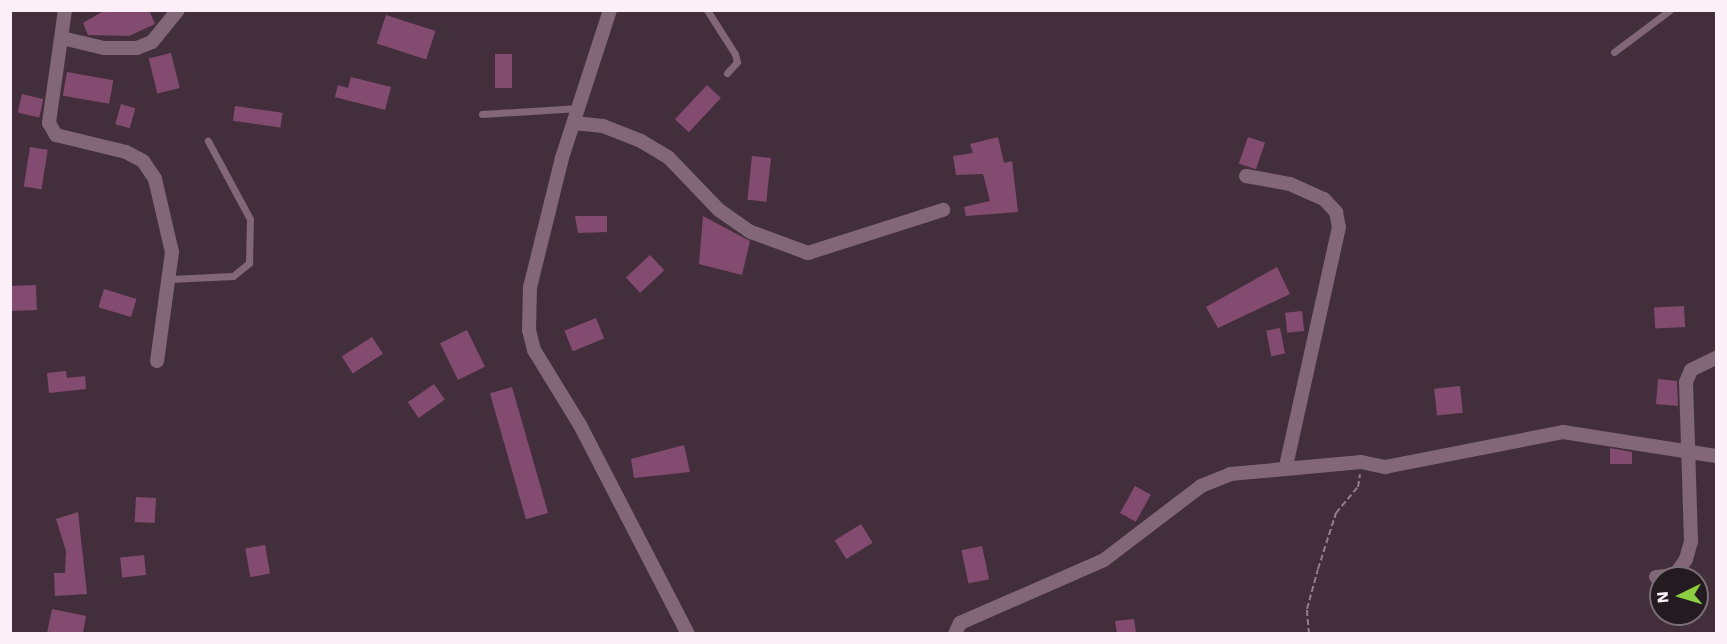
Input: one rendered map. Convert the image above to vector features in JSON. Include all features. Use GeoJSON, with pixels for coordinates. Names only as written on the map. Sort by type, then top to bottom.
{"type":"FeatureCollection","features":[{"type":"Feature","properties":{"kind":"street"},"geometry":{"type":"LineString","coordinates":[[65,10],[49,123],[56,135],[142,161],[154,179],[169,241],[170,279],[158,361]]}},
{"type":"Feature","properties":{"kind":"street"},"geometry":{"type":"LineString","coordinates":[[62,38],[104,48],[137,48],[152,42],[178,10]]}},
{"type":"Feature","properties":{"kind":"street"},"geometry":{"type":"LineString","coordinates":[[608,11],[574,123],[530,287],[529,330],[534,350],[580,425],[688,633]]}},
{"type":"Feature","properties":{"kind":"street"},"geometry":{"type":"LineString","coordinates":[[574,123],[603,126],[640,141],[668,158],[719,210],[751,232],[808,253],[943,210]]}},
{"type":"Feature","properties":{"kind":"street"},"geometry":{"type":"LineString","coordinates":[[1246,176],[1290,184],[1324,199],[1336,212],[1339,227],[1286,466]]}},
{"type":"Feature","properties":{"kind":"street"},"geometry":{"type":"LineString","coordinates":[[1683,566],[1691,540],[1686,382],[1691,370],[1716,357]]}},
{"type":"Feature","properties":{"kind":"street"},"geometry":{"type":"LineString","coordinates":[[955,633],[960,623],[1104,560],[1201,486],[1230,474],[1286,466],[1295,471],[1361,462],[1385,467],[1563,432],[1716,456]]}},
{"type":"Feature","properties":{"kind":"lane"},"geometry":{"type":"LineString","coordinates":[[707,10],[735,54],[737,62],[727,73]]}},
{"type":"Feature","properties":{"kind":"lane"},"geometry":{"type":"LineString","coordinates":[[1614,51],[1670,10]]}},
{"type":"Feature","properties":{"kind":"lane"},"geometry":{"type":"LineString","coordinates":[[482,114],[579,108]]}},
{"type":"Feature","properties":{"kind":"lane"},"geometry":{"type":"LineString","coordinates":[[170,279],[233,276],[249,264],[250,219],[208,141]]}},
{"type":"Feature","properties":{"kind":"path"},"geometry":{"type":"LineString","coordinates":[[1309,633],[1307,609],[1318,569],[1336,513],[1358,487],[1361,462]]}},
{"type":"Feature","properties":{"kind":"building"},"geometry":{"type":"Polygon","coordinates":[[[105,10],[149,10],[155,24],[129,36],[88,35],[83,23],[105,10]]]}},
{"type":"Feature","properties":{"kind":"building"},"geometry":{"type":"Polygon","coordinates":[[[386,15],[435,31],[426,60],[377,44],[386,15]]]}},
{"type":"Feature","properties":{"kind":"building"},"geometry":{"type":"Polygon","coordinates":[[[171,53],[180,88],[157,93],[149,59],[171,53]]]}},
{"type":"Feature","properties":{"kind":"building"},"geometry":{"type":"Polygon","coordinates":[[[495,54],[512,54],[512,88],[495,88],[495,54]]]}},
{"type":"Feature","properties":{"kind":"building"},"geometry":{"type":"Polygon","coordinates":[[[67,72],[113,80],[109,104],[63,96],[67,72]]]}},
{"type":"Feature","properties":{"kind":"building"},"geometry":{"type":"Polygon","coordinates":[[[351,77],[391,87],[385,110],[335,97],[338,85],[348,88],[351,77]]]}},
{"type":"Feature","properties":{"kind":"building"},"geometry":{"type":"Polygon","coordinates":[[[707,85],[721,98],[689,132],[675,119],[707,85]]]}},
{"type":"Feature","properties":{"kind":"building"},"geometry":{"type":"Polygon","coordinates":[[[22,94],[43,99],[39,117],[18,113],[22,94]]]}},
{"type":"Feature","properties":{"kind":"building"},"geometry":{"type":"Polygon","coordinates":[[[121,104],[135,108],[130,128],[115,124],[121,104]]]}},
{"type":"Feature","properties":{"kind":"building"},"geometry":{"type":"Polygon","coordinates":[[[235,106],[283,113],[280,128],[233,121],[235,106]]]}},
{"type":"Feature","properties":{"kind":"building"},"geometry":{"type":"Polygon","coordinates":[[[998,137],[1004,163],[1012,161],[1018,212],[966,216],[964,207],[990,201],[983,174],[956,175],[953,156],[973,153],[970,144],[998,137]]]}},
{"type":"Feature","properties":{"kind":"building"},"geometry":{"type":"Polygon","coordinates":[[[1248,137],[1265,143],[1256,169],[1239,163],[1248,137]]]}},
{"type":"Feature","properties":{"kind":"building"},"geometry":{"type":"Polygon","coordinates":[[[30,147],[48,150],[42,189],[24,187],[30,147]]]}},
{"type":"Feature","properties":{"kind":"building"},"geometry":{"type":"Polygon","coordinates":[[[752,156],[771,158],[766,202],[747,200],[752,156]]]}},
{"type":"Feature","properties":{"kind":"building"},"geometry":{"type":"Polygon","coordinates":[[[575,216],[607,216],[607,232],[578,233],[575,216]]]}},
{"type":"Feature","properties":{"kind":"building"},"geometry":{"type":"Polygon","coordinates":[[[703,216],[750,241],[742,275],[699,264],[703,216]]]}},
{"type":"Feature","properties":{"kind":"building"},"geometry":{"type":"Polygon","coordinates":[[[650,255],[664,270],[640,293],[626,278],[650,255]]]}},
{"type":"Feature","properties":{"kind":"building"},"geometry":{"type":"Polygon","coordinates":[[[1277,267],[1290,294],[1218,328],[1206,307],[1277,267]]]}},
{"type":"Feature","properties":{"kind":"building"},"geometry":{"type":"Polygon","coordinates":[[[36,285],[37,310],[11,311],[10,286],[36,285]]]}},
{"type":"Feature","properties":{"kind":"building"},"geometry":{"type":"Polygon","coordinates":[[[104,289],[137,299],[131,317],[98,307],[104,289]]]}},
{"type":"Feature","properties":{"kind":"building"},"geometry":{"type":"Polygon","coordinates":[[[1684,306],[1685,327],[1655,329],[1654,308],[1684,306]]]}},
{"type":"Feature","properties":{"kind":"building"},"geometry":{"type":"Polygon","coordinates":[[[1302,311],[1304,331],[1287,333],[1285,313],[1302,311]]]}},
{"type":"Feature","properties":{"kind":"building"},"geometry":{"type":"Polygon","coordinates":[[[596,318],[604,338],[573,351],[564,331],[596,318]]]}},
{"type":"Feature","properties":{"kind":"building"},"geometry":{"type":"Polygon","coordinates":[[[1280,328],[1285,354],[1271,356],[1266,331],[1280,328]]]}},
{"type":"Feature","properties":{"kind":"building"},"geometry":{"type":"Polygon","coordinates":[[[467,330],[485,367],[458,380],[440,343],[467,330]]]}},
{"type":"Feature","properties":{"kind":"building"},"geometry":{"type":"Polygon","coordinates":[[[372,337],[383,354],[353,373],[342,357],[372,337]]]}},
{"type":"Feature","properties":{"kind":"building"},"geometry":{"type":"Polygon","coordinates":[[[66,371],[67,378],[85,376],[86,389],[49,393],[47,373],[66,371]]]}},
{"type":"Feature","properties":{"kind":"building"},"geometry":{"type":"Polygon","coordinates":[[[1658,379],[1677,381],[1678,406],[1656,404],[1658,379]]]}},
{"type":"Feature","properties":{"kind":"building"},"geometry":{"type":"Polygon","coordinates":[[[434,384],[445,400],[419,418],[408,402],[434,384]]]}},
{"type":"Feature","properties":{"kind":"building"},"geometry":{"type":"Polygon","coordinates":[[[1460,386],[1463,413],[1437,416],[1434,389],[1460,386]]]}},
{"type":"Feature","properties":{"kind":"building"},"geometry":{"type":"Polygon","coordinates":[[[512,387],[548,513],[526,519],[490,393],[512,387]]]}},
{"type":"Feature","properties":{"kind":"building"},"geometry":{"type":"Polygon","coordinates":[[[684,445],[690,472],[634,478],[631,459],[684,445]]]}},
{"type":"Feature","properties":{"kind":"building"},"geometry":{"type":"Polygon","coordinates":[[[1610,448],[1632,452],[1632,464],[1610,464],[1610,448]]]}},
{"type":"Feature","properties":{"kind":"building"},"geometry":{"type":"Polygon","coordinates":[[[1135,486],[1151,495],[1136,522],[1120,513],[1135,486]]]}},
{"type":"Feature","properties":{"kind":"building"},"geometry":{"type":"Polygon","coordinates":[[[136,497],[156,498],[155,523],[135,522],[136,497]]]}},
{"type":"Feature","properties":{"kind":"building"},"geometry":{"type":"Polygon","coordinates":[[[78,512],[87,594],[55,596],[54,573],[65,573],[66,551],[56,519],[78,512]]]}},
{"type":"Feature","properties":{"kind":"building"},"geometry":{"type":"Polygon","coordinates":[[[861,524],[873,543],[846,559],[835,540],[861,524]]]}},
{"type":"Feature","properties":{"kind":"building"},"geometry":{"type":"Polygon","coordinates":[[[265,545],[270,574],[250,577],[245,548],[265,545]]]}},
{"type":"Feature","properties":{"kind":"building"},"geometry":{"type":"Polygon","coordinates":[[[982,546],[989,579],[969,584],[961,550],[982,546]]]}},
{"type":"Feature","properties":{"kind":"building"},"geometry":{"type":"Polygon","coordinates":[[[144,555],[146,575],[122,577],[120,558],[144,555]]]}},
{"type":"Feature","properties":{"kind":"building"},"geometry":{"type":"Polygon","coordinates":[[[52,609],[86,616],[83,633],[47,633],[52,609]]]}},
{"type":"Feature","properties":{"kind":"building"},"geometry":{"type":"Polygon","coordinates":[[[1134,619],[1136,633],[1117,633],[1115,621],[1134,619]]]}}]}
